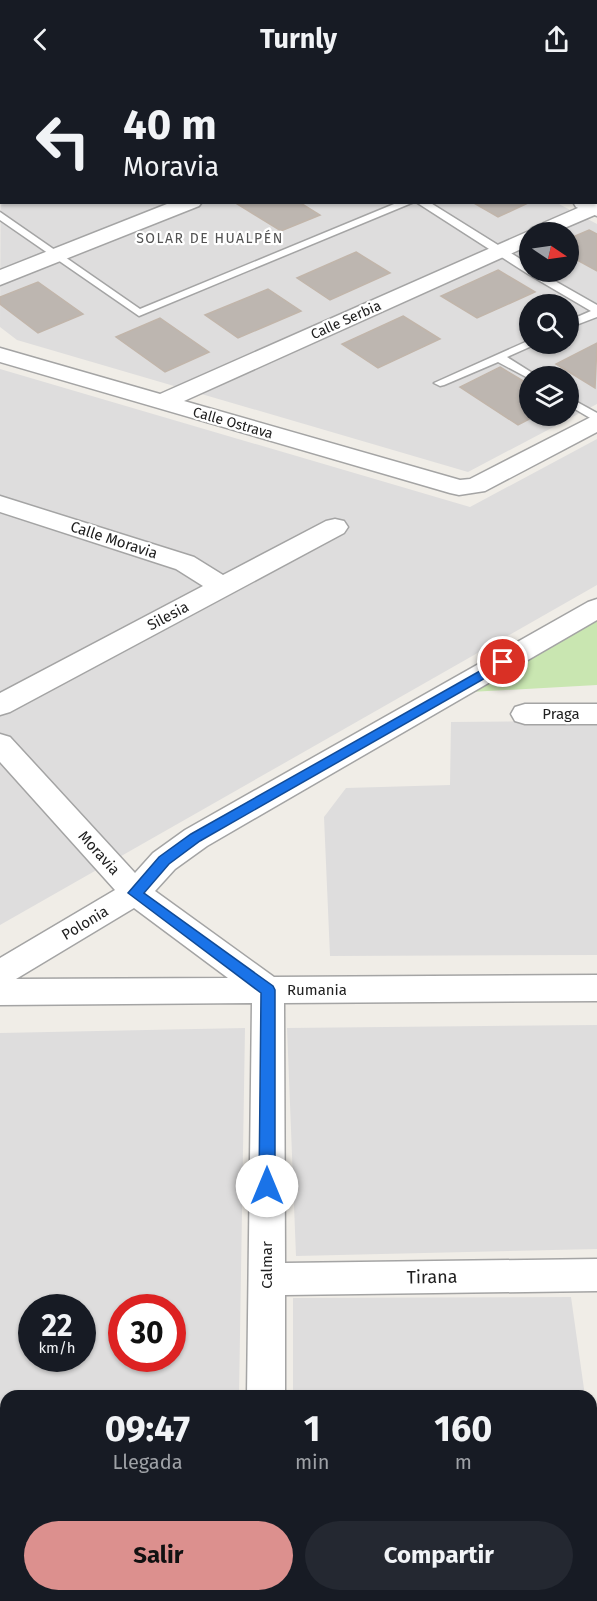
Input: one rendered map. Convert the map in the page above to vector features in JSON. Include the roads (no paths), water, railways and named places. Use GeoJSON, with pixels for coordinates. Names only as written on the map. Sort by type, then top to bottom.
{"type":"FeatureCollection","features":[{"type":"Feature","properties":{"kind":"street"},"geometry":{"type":"LineString","coordinates":[[0,278],[187,204]]}},
{"type":"Feature","properties":{"kind":"street"},"geometry":{"type":"LineString","coordinates":[[560,222],[592,207]]}},
{"type":"Feature","properties":{"kind":"street","name":"Calle Serbia"},"geometry":{"type":"LineString","coordinates":[[162,402],[519,242]]}},
{"type":"Feature","properties":{"kind":"street","name":"Calle Ostrava"},"geometry":{"type":"LineString","coordinates":[[0,355],[466,488],[476,486],[597,423]]}},
{"type":"Feature","properties":{"kind":"street","name":"Calle Moravia"},"geometry":{"type":"LineString","coordinates":[[0,504],[185,563],[223,586]]}},
{"type":"Feature","properties":{"kind":"street","name":"Silesia"},"geometry":{"type":"LineString","coordinates":[[0,705],[335,527]]}},
{"type":"Feature","properties":{"kind":"street","name":"Polonia"},"geometry":{"type":"LineString","coordinates":[[0,973],[135,893],[164,861],[196,838],[597,608]]}},
{"type":"Feature","properties":{"kind":"street","name":"Praga"},"geometry":{"type":"LineString","coordinates":[[525,714],[597,714]]}},
{"type":"Feature","properties":{"kind":"street","name":"Moravia"},"geometry":{"type":"LineString","coordinates":[[0,744],[135,893],[268,990]]}},
{"type":"Feature","properties":{"kind":"street","name":"Rumania"},"geometry":{"type":"LineString","coordinates":[[0,992],[597,988]]}},
{"type":"Feature","properties":{"kind":"street","name":"Calmar"},"geometry":{"type":"LineString","coordinates":[[266,1390],[268,990]]}},
{"type":"Feature","properties":{"kind":"street","name":"Tirana"},"geometry":{"type":"LineString","coordinates":[[267,1279],[597,1275]]}},
{"type":"Feature","properties":{"kind":"lane"},"geometry":{"type":"LineString","coordinates":[[0,215],[139,314],[404,204]]}},
{"type":"Feature","properties":{"kind":"lane"},"geometry":{"type":"LineString","coordinates":[[424,204],[519,264]]}},
{"type":"Feature","properties":{"kind":"lane"},"geometry":{"type":"LineString","coordinates":[[549,282],[597,311]]}},
{"type":"Feature","properties":{"kind":"lane"},"geometry":{"type":"LineString","coordinates":[[579,320],[597,311]]}},
{"type":"Feature","properties":{"kind":"lane"},"geometry":{"type":"LineString","coordinates":[[440,383],[519,348]]}},
{"type":"Feature","properties":{"kind":"lane"},"geometry":{"type":"LineString","coordinates":[[498,357],[519,369]]}},
{"type":"Feature","properties":{"kind":"lane"},"geometry":{"type":"LineString","coordinates":[[579,407],[597,418]]}},
{"type":"Feature","properties":{"kind":"district","name":"SOLAR DE HUALPÉN"},"geometry":{"type":"Point","coordinates":[210,238]}}]}
